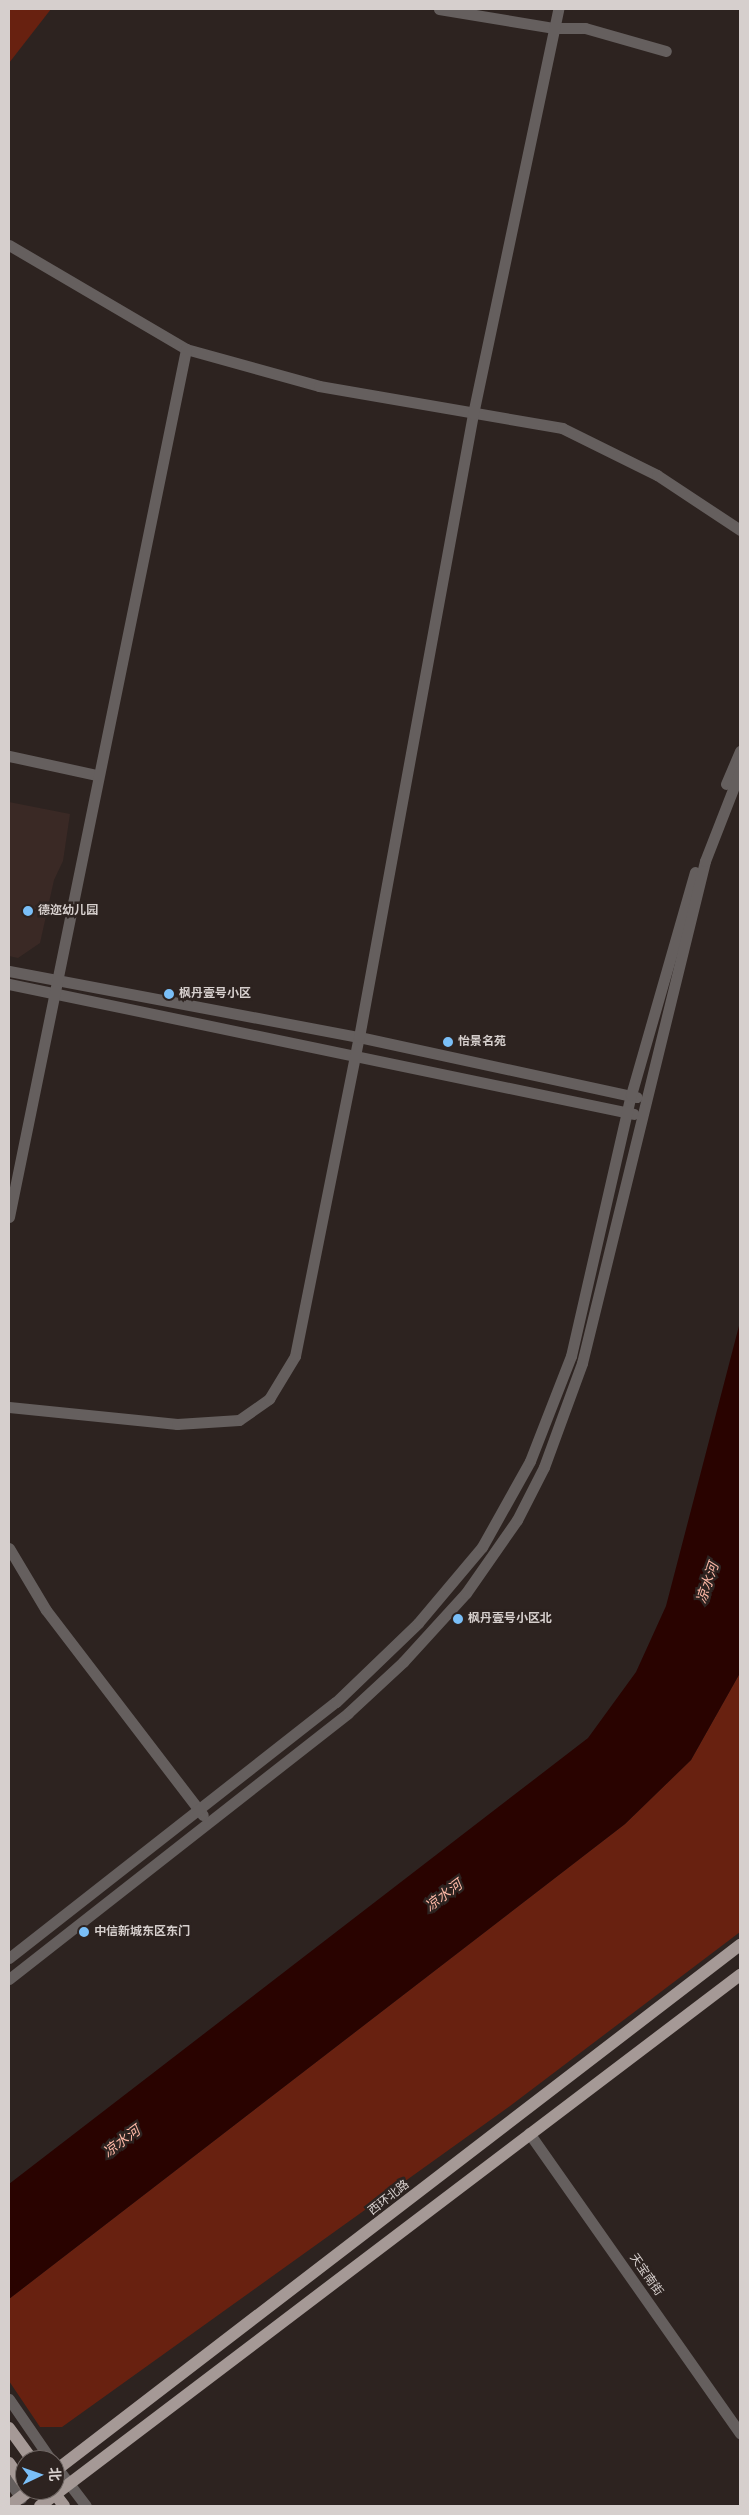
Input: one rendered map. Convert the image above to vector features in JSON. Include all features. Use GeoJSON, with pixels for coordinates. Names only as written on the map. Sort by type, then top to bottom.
{"type":"FeatureCollection","features":[{"type":"Feature","properties":{"kind":"main road","name":"西环北路"},"geometry":{"type":"LineString","coordinates":[[65,2458],[740,1946]]}},
{"type":"Feature","properties":{"kind":"main road"},"geometry":{"type":"LineString","coordinates":[[65,2487],[529,2133],[740,1975]]}},
{"type":"Feature","properties":{"kind":"main road"},"geometry":{"type":"LineString","coordinates":[[9,2428],[25,2450]]}},
{"type":"Feature","properties":{"kind":"street"},"geometry":{"type":"LineString","coordinates":[[439,9],[554,28],[584,28],[666,51]]}},
{"type":"Feature","properties":{"kind":"street"},"geometry":{"type":"LineString","coordinates":[[9,1407],[177,1424],[239,1420],[269,1399],[295,1356],[359,1036],[472,414],[558,9]]}},
{"type":"Feature","properties":{"kind":"street"},"geometry":{"type":"LineString","coordinates":[[9,246],[186,349],[319,386],[472,414],[562,428],[657,475],[740,530]]}},
{"type":"Feature","properties":{"kind":"street"},"geometry":{"type":"LineString","coordinates":[[9,1217],[52,993],[186,349]]}},
{"type":"Feature","properties":{"kind":"street"},"geometry":{"type":"LineString","coordinates":[[9,1958],[336,1702],[391,1651],[482,1547],[530,1460],[571,1356],[631,1095],[666,961],[717,804],[740,751]]}},
{"type":"Feature","properties":{"kind":"street"},"geometry":{"type":"LineString","coordinates":[[9,756],[97,775]]}},
{"type":"Feature","properties":{"kind":"street"},"geometry":{"type":"LineString","coordinates":[[9,1979],[209,1824],[348,1713],[403,1662],[466,1593],[517,1520],[544,1467],[582,1362],[705,861],[740,771]]}},
{"type":"Feature","properties":{"kind":"street"},"geometry":{"type":"LineString","coordinates":[[9,970],[359,1036],[646,1099]]}},
{"type":"Feature","properties":{"kind":"street"},"geometry":{"type":"LineString","coordinates":[[9,984],[354,1054],[642,1116]]}},
{"type":"Feature","properties":{"kind":"street"},"geometry":{"type":"LineString","coordinates":[[9,1548],[46,1610],[209,1824]]}},
{"type":"Feature","properties":{"kind":"street","name":"天宝南街"},"geometry":{"type":"LineString","coordinates":[[529,2133],[740,2433]]}},
{"type":"Feature","properties":{"kind":"street"},"geometry":{"type":"LineString","coordinates":[[9,2399],[44,2450]]}},
{"type":"Feature","properties":{"kind":"street"},"geometry":{"type":"LineString","coordinates":[[65,2478],[86,2506]]}},
{"type":"Feature","properties":{"kind":"shaded area"},"geometry":{"type":"Polygon","coordinates":[[[9,9],[51,9],[9,63],[9,9]]]}},
{"type":"Feature","properties":{"kind":"shaded area","name":"德迩幼儿园"},"geometry":{"type":"Polygon","coordinates":[[[9,802],[70,814],[63,861],[54,880],[40,943],[18,958],[9,956],[9,802]]]}},
{"type":"Feature","properties":{"kind":"shaded area"},"geometry":{"type":"Polygon","coordinates":[[[740,1673],[740,1932],[510,2106],[62,2427],[40,2427],[9,2381],[9,2299],[625,1824],[691,1760],[740,1673]]]}},
{"type":"Feature","properties":{"kind":"water","name":"凉水河"},"geometry":{"type":"Polygon","coordinates":[[[740,1322],[740,1673],[691,1760],[625,1824],[9,2299],[9,2184],[588,1738],[636,1672],[666,1606],[740,1322]]]}},
{"type":"Feature","properties":{"kind":"place","name":"德迩幼儿园"},"geometry":{"type":"Point","coordinates":[28,911]}},
{"type":"Feature","properties":{"kind":"place","name":"枫丹壹号小区"},"geometry":{"type":"Point","coordinates":[169,994]}},
{"type":"Feature","properties":{"kind":"place","name":"怡景名苑"},"geometry":{"type":"Point","coordinates":[448,1042]}},
{"type":"Feature","properties":{"kind":"place","name":"枫丹壹号小区北"},"geometry":{"type":"Point","coordinates":[458,1619]}},
{"type":"Feature","properties":{"kind":"place","name":"中信新城东区东门"},"geometry":{"type":"Point","coordinates":[84,1932]}}]}
